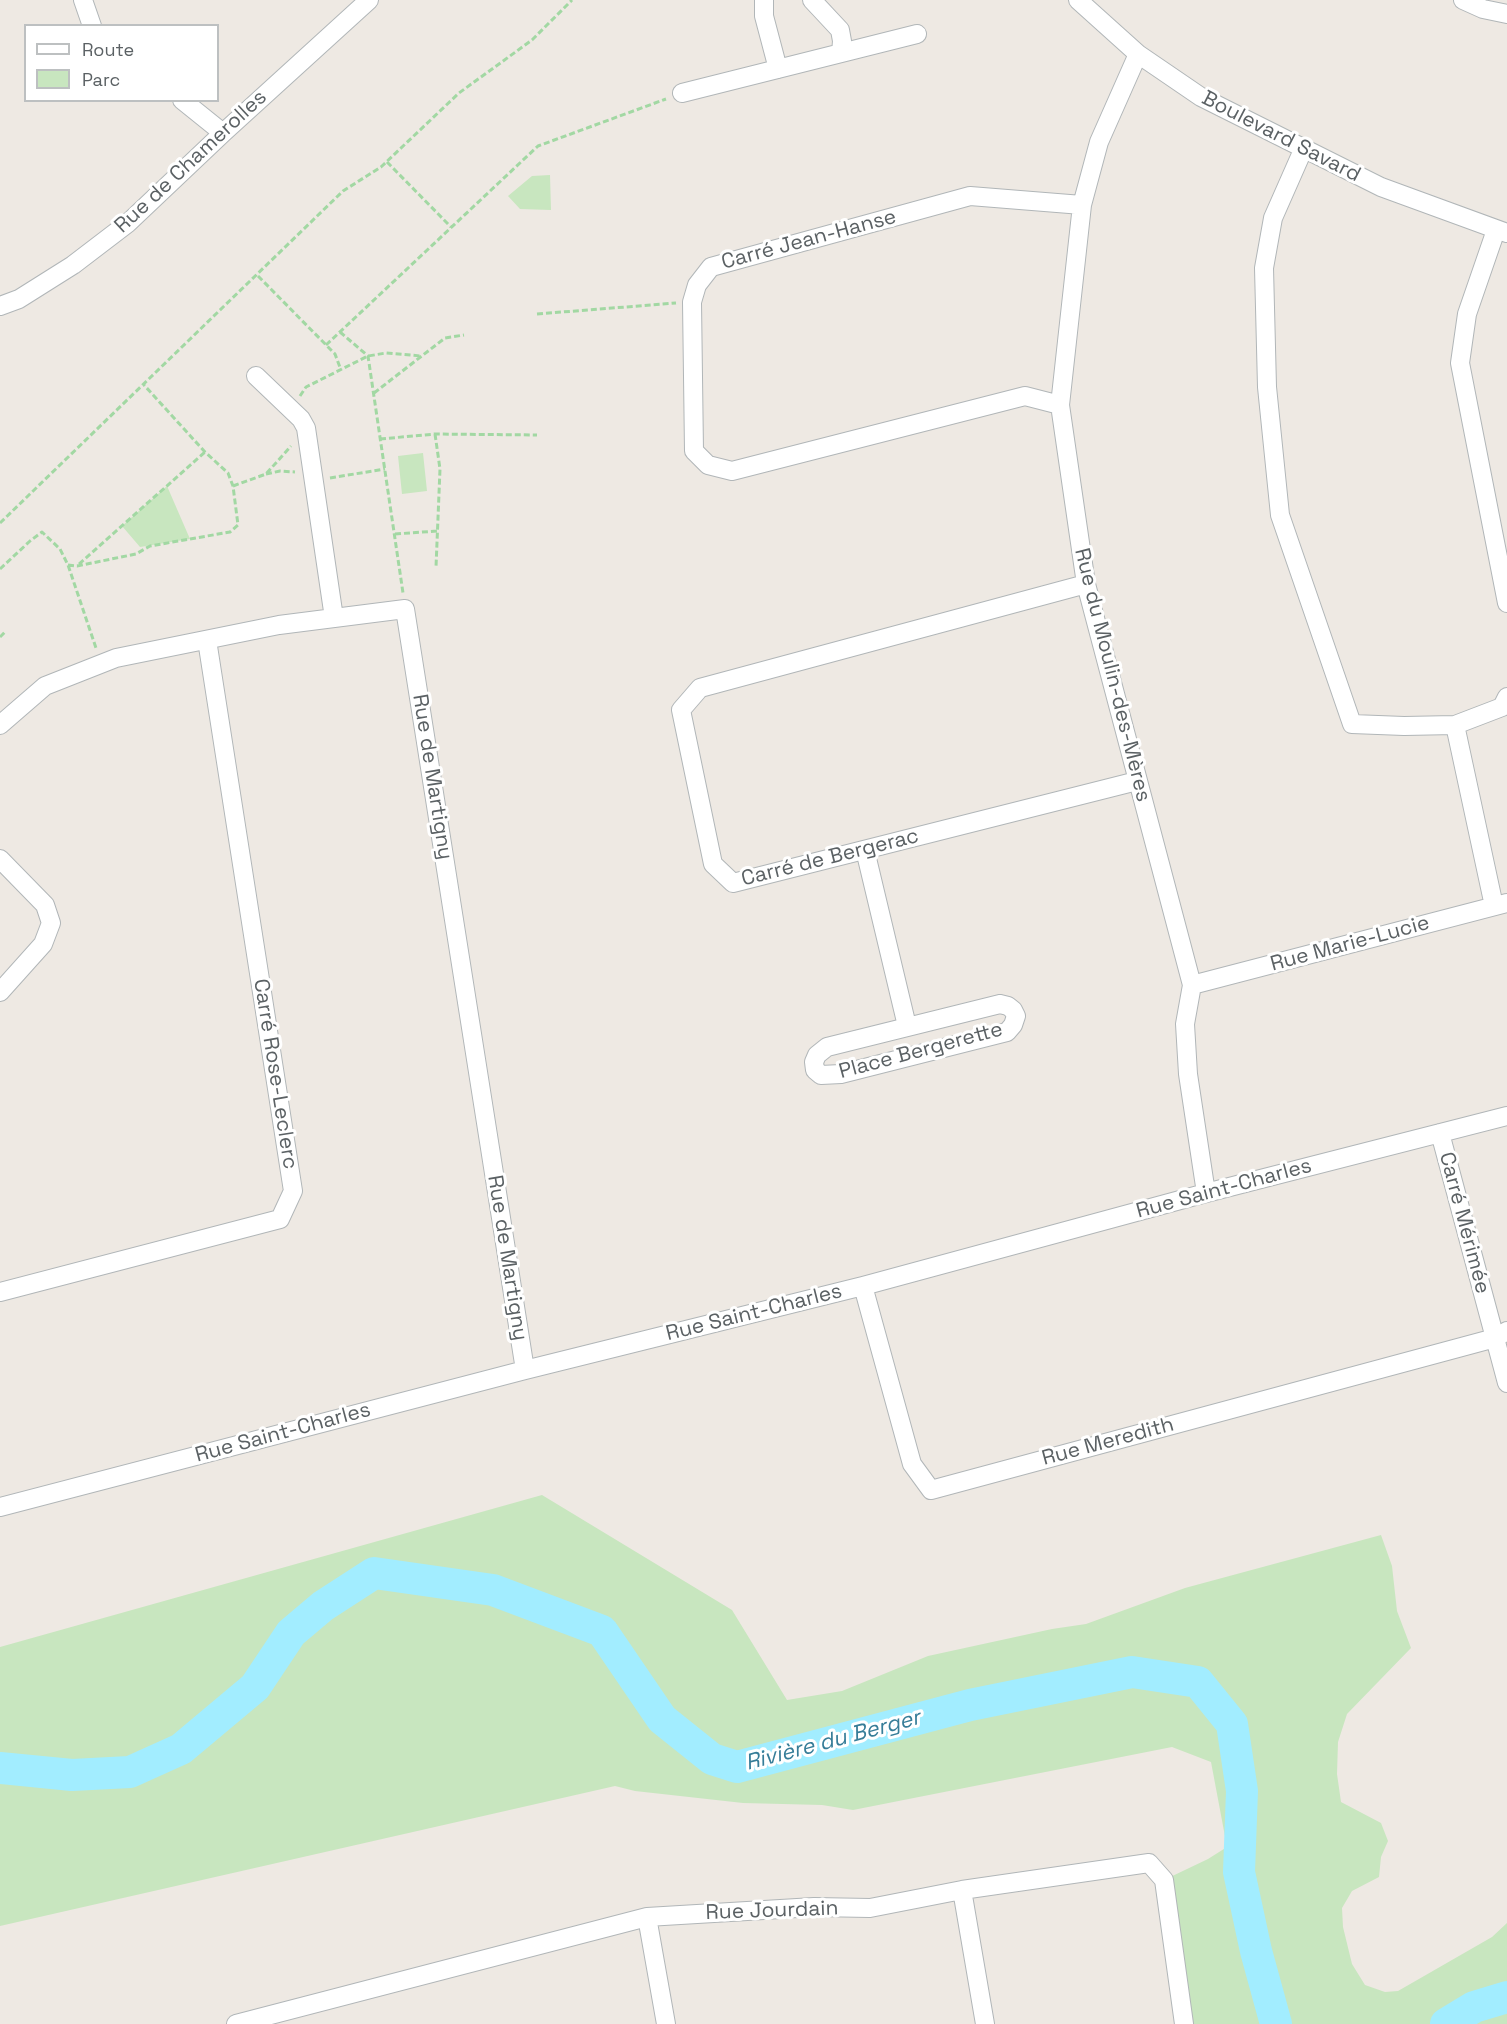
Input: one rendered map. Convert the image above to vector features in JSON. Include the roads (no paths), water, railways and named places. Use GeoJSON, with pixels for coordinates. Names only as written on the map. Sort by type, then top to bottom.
{"type":"FeatureCollection","features":[{"type":"Feature","properties":{"kind":"street"},"geometry":{"type":"LineString","coordinates":[[83,0],[91,24]]}},
{"type":"Feature","properties":{"kind":"street"},"geometry":{"type":"LineString","coordinates":[[764,0],[764,16],[778,69]]}},
{"type":"Feature","properties":{"kind":"street"},"geometry":{"type":"LineString","coordinates":[[812,0],[840,30],[841,53]]}},
{"type":"Feature","properties":{"kind":"street","name":"Boulevard Savard"},"geometry":{"type":"LineString","coordinates":[[1078,0],[1138,54],[1201,97],[1381,188],[1501,232]]}},
{"type":"Feature","properties":{"kind":"street"},"geometry":{"type":"LineString","coordinates":[[1463,0],[1483,9],[1507,14]]}},
{"type":"Feature","properties":{"kind":"street","name":"Rue de Chamerolles"},"geometry":{"type":"LineString","coordinates":[[0,306],[19,299],[74,265],[128,223],[357,4]]}},
{"type":"Feature","properties":{"kind":"street"},"geometry":{"type":"LineString","coordinates":[[682,93],[917,34]]}},
{"type":"Feature","properties":{"kind":"street","name":"Rue du Moulin-des-Mères"},"geometry":{"type":"LineString","coordinates":[[1138,54],[1099,142],[1082,205],[1060,405],[1086,584],[1192,985],[1185,1024],[1188,1074],[1206,1193]]}},
{"type":"Feature","properties":{"kind":"street"},"geometry":{"type":"LineString","coordinates":[[184,102],[223,133]]}},
{"type":"Feature","properties":{"kind":"street"},"geometry":{"type":"LineString","coordinates":[[1303,150],[1273,218],[1264,268],[1267,387],[1280,515],[1352,724],[1455,725],[1502,707],[1507,697]]}},
{"type":"Feature","properties":{"kind":"street","name":"Carré Jean-Hanse"},"geometry":{"type":"LineString","coordinates":[[1060,405],[1025,396],[732,471],[708,465],[694,451],[692,302],[697,285],[711,267],[970,196],[1082,205]]}},
{"type":"Feature","properties":{"kind":"street"},"geometry":{"type":"LineString","coordinates":[[1501,232],[1467,314],[1460,363],[1507,603]]}},
{"type":"Feature","properties":{"kind":"street"},"geometry":{"type":"LineString","coordinates":[[256,376],[296,414],[306,428],[334,618]]}},
{"type":"Feature","properties":{"kind":"street","name":"Carré de Bergerac"},"geometry":{"type":"LineString","coordinates":[[1086,584],[700,688],[681,710],[713,864],[732,883],[1137,781]]}},
{"type":"Feature","properties":{"kind":"street","name":"Rue de Martigny"},"geometry":{"type":"LineString","coordinates":[[0,725],[45,686],[116,658],[279,626],[405,609],[525,1371]]}},
{"type":"Feature","properties":{"kind":"street","name":"Carré Rose-Leclerc"},"geometry":{"type":"LineString","coordinates":[[0,1292],[280,1219],[293,1191],[207,640]]}},
{"type":"Feature","properties":{"kind":"street"},"geometry":{"type":"LineString","coordinates":[[1455,725],[1500,905]]}},
{"type":"Feature","properties":{"kind":"street","name":"Place Bergerette"},"geometry":{"type":"LineString","coordinates":[[865,850],[908,1026]]}},
{"type":"Feature","properties":{"kind":"street"},"geometry":{"type":"LineString","coordinates":[[0,859],[45,905],[51,923],[43,944],[0,992]]}},
{"type":"Feature","properties":{"kind":"street","name":"Rue Marie-Lucie"},"geometry":{"type":"LineString","coordinates":[[1192,985],[1500,905]]}},
{"type":"Feature","properties":{"kind":"street","name":"Place Bergerette"},"geometry":{"type":"LineString","coordinates":[[1000,1004],[1008,1006],[1016,1016],[1007,1032],[999,1035],[841,1074],[821,1075],[815,1070],[814,1062],[817,1055],[827,1047],[908,1026],[1000,1004]]}},
{"type":"Feature","properties":{"kind":"street","name":"Rue Saint-Charles"},"geometry":{"type":"LineString","coordinates":[[0,1507],[863,1286],[1206,1193],[1507,1116]]}},
{"type":"Feature","properties":{"kind":"street","name":"Carré Mérimée"},"geometry":{"type":"LineString","coordinates":[[1440,1133],[1501,1334],[1507,1383]]}},
{"type":"Feature","properties":{"kind":"street","name":"Rue Meredith"},"geometry":{"type":"LineString","coordinates":[[863,1286],[912,1464],[931,1490],[1501,1334]]}},
{"type":"Feature","properties":{"kind":"street","name":"Rue Jourdain"},"geometry":{"type":"LineString","coordinates":[[236,2024],[646,1917],[814,1907],[870,1908],[962,1890],[1149,1863],[1164,1880],[1184,2024]]}},
{"type":"Feature","properties":{"kind":"street"},"geometry":{"type":"LineString","coordinates":[[962,1890],[985,2024]]}},
{"type":"Feature","properties":{"kind":"street"},"geometry":{"type":"LineString","coordinates":[[646,1917],[666,2024]]}},
{"type":"Feature","properties":{"kind":"waterway","name":"Rivière du Berger"},"geometry":{"type":"LineString","coordinates":[[0,1768],[72,1775],[130,1772],[181,1749],[255,1687],[291,1633],[323,1606],[374,1573],[493,1590],[602,1631],[662,1719],[712,1759],[737,1767],[970,1705],[1132,1672],[1198,1682],[1232,1724],[1242,1791],[1239,1872],[1256,1951],[1276,2024]]}},
{"type":"Feature","properties":{"kind":"waterway","name":"Rivière du Berger"},"geometry":{"type":"LineString","coordinates":[[1446,2024],[1474,2007],[1507,1997]]}}]}
